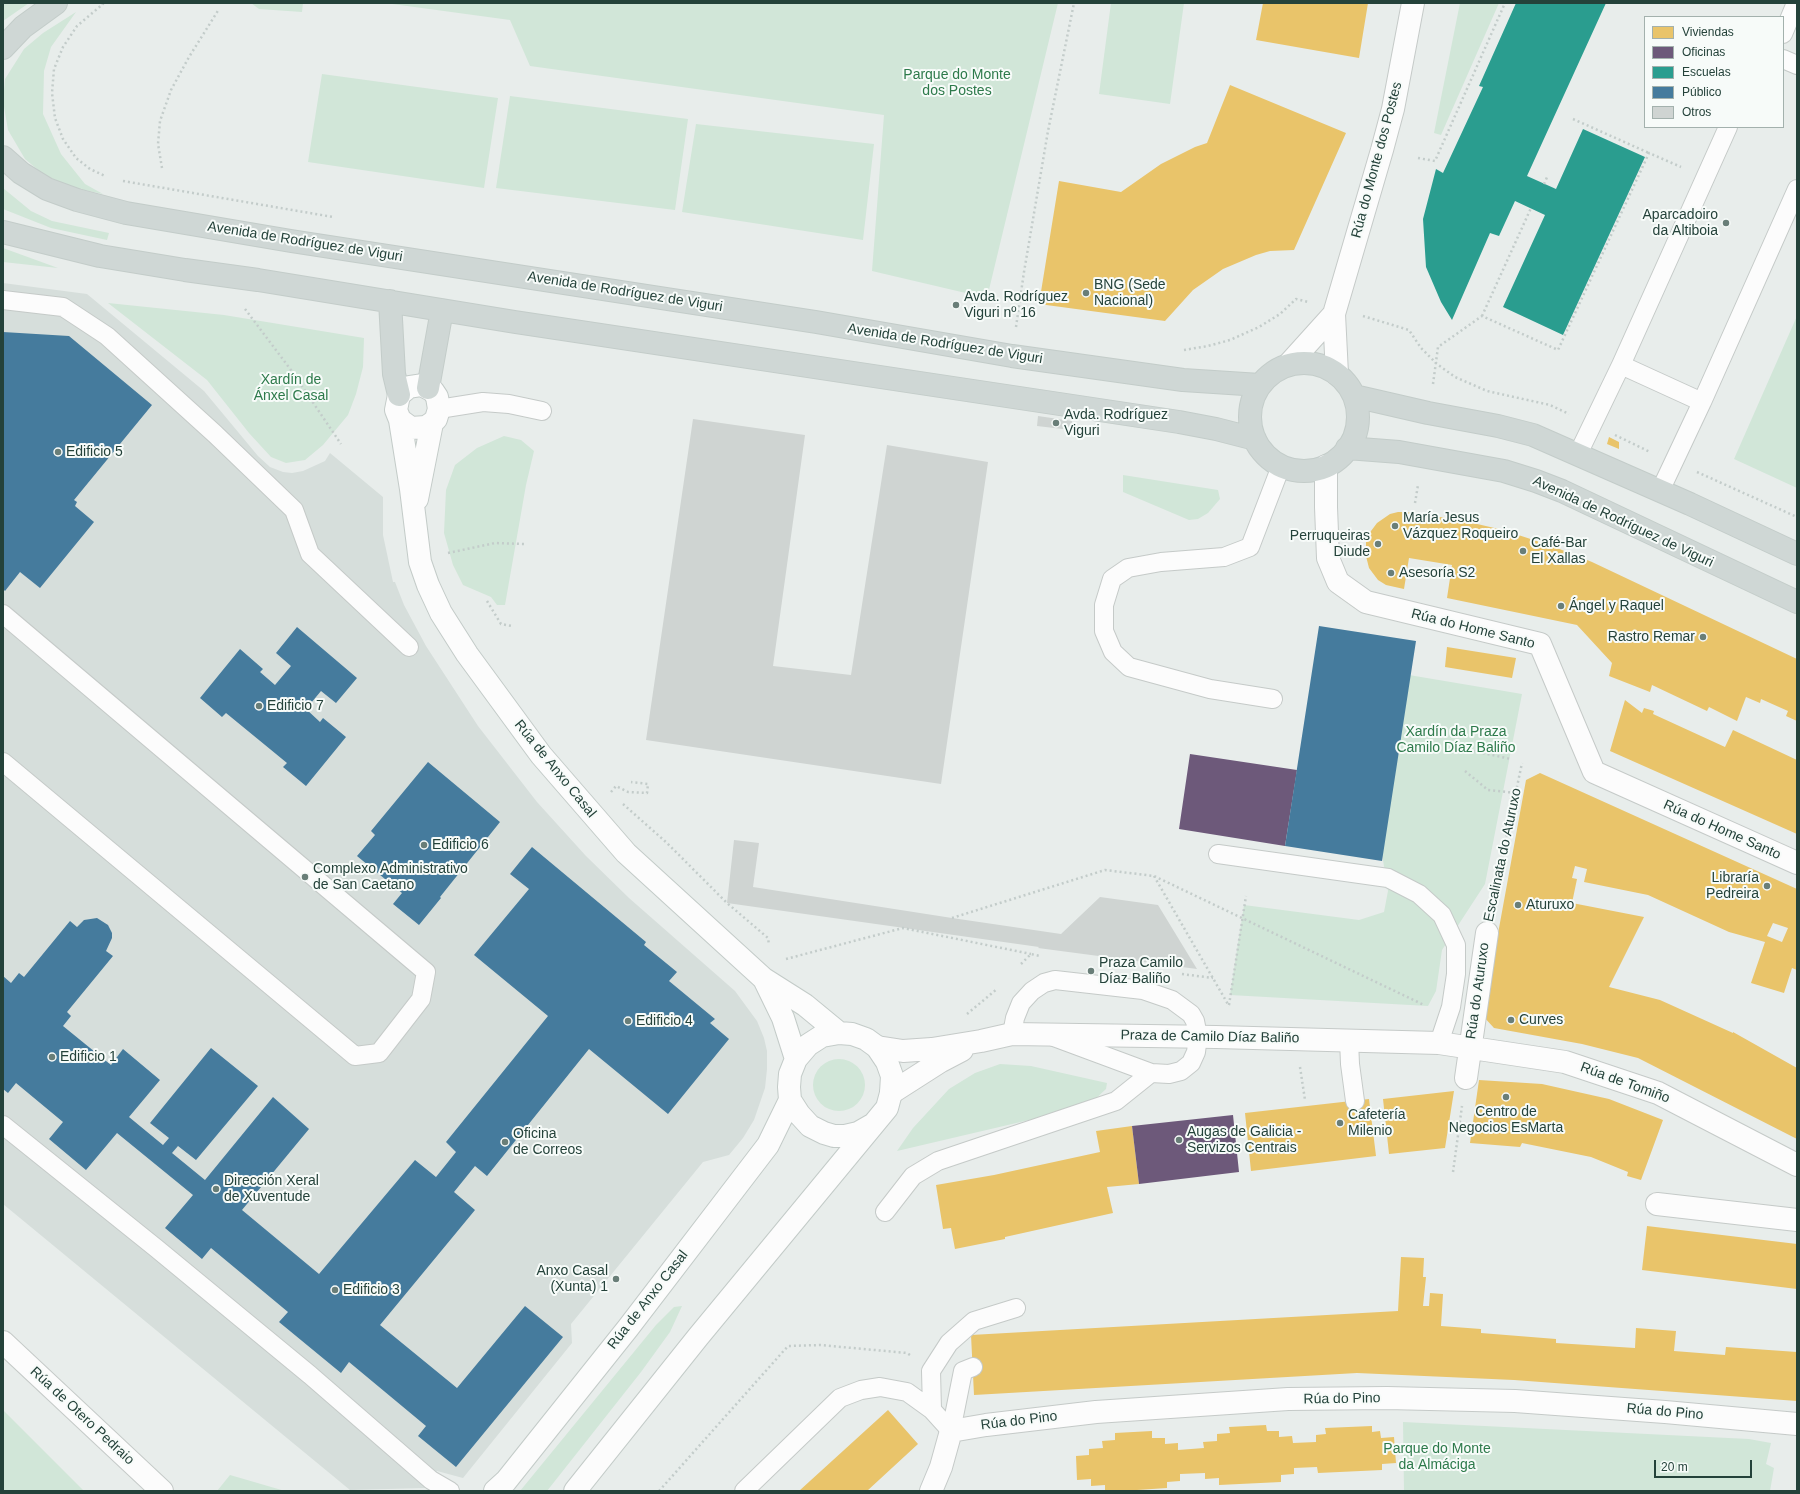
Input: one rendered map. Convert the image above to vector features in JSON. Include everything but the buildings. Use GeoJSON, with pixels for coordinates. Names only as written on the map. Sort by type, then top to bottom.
{"type":"FeatureCollection","features":[{"type":"Feature","properties":{"kind":"main road"},"geometry":{"type":"LineString","coordinates":[[3,48],[23,27],[56,3]]}},
{"type":"Feature","properties":{"kind":"main road","name":"Avenida de Rodríguez de Viguri"},"geometry":{"type":"LineString","coordinates":[[3,157],[21,173],[47,189],[77,200],[126,213],[291,241],[816,322],[1012,356],[1183,380],[1260,385]]}},
{"type":"Feature","properties":{"kind":"main road"},"geometry":{"type":"LineString","coordinates":[[3,232],[100,256],[442,310],[1179,422],[1216,429],[1255,439]]}},
{"type":"Feature","properties":{"kind":"main road"},"geometry":{"type":"LineString","coordinates":[[390,301],[394,374],[399,396]]}},
{"type":"Feature","properties":{"kind":"main road"},"geometry":{"type":"LineString","coordinates":[[428,388],[442,310]]}},
{"type":"Feature","properties":{"kind":"main road"},"geometry":{"type":"LineString","coordinates":[[1302,363],[1325,367],[1337,374],[1354,396],[1357,409],[1357,422],[1354,436],[1348,448],[1338,458],[1326,466],[1312,470],[1302,471],[1281,466],[1263,452],[1255,439],[1250,422],[1250,409],[1254,396],[1260,385],[1278,369],[1288,365],[1302,363]]}},
{"type":"Feature","properties":{"kind":"main road"},"geometry":{"type":"LineString","coordinates":[[1354,396],[1428,413],[1498,426],[1533,435],[1797,554]]}},
{"type":"Feature","properties":{"kind":"main road","name":"Avenida de Rodríguez de Viguri"},"geometry":{"type":"LineString","coordinates":[[1348,448],[1399,452],[1504,471],[1536,480],[1797,602]]}},
{"type":"Feature","properties":{"kind":"street","name":"Rúa do Monte dos Postes"},"geometry":{"type":"LineString","coordinates":[[1337,374],[1334,314],[1393,109],[1413,3]]}},
{"type":"Feature","properties":{"kind":"street","name":"Rúa do Monte dos Postes"},"geometry":{"type":"LineString","coordinates":[[1288,365],[1334,314]]}},
{"type":"Feature","properties":{"kind":"street"},"geometry":{"type":"LineString","coordinates":[[399,396],[403,390],[415,385],[428,388],[437,397],[436,416],[426,427],[411,428],[400,420]]}},
{"type":"Feature","properties":{"kind":"street","name":"Rúa de Anxo Casal"},"geometry":{"type":"LineString","coordinates":[[399,396],[396,410],[400,420],[420,562],[428,585],[442,613],[467,654],[541,755],[626,853],[764,979],[805,1005],[838,1033]]}},
{"type":"Feature","properties":{"kind":"street","name":"Rúa de Anxo Casal"},"geometry":{"type":"LineString","coordinates":[[414,514],[436,416]]}},
{"type":"Feature","properties":{"kind":"street","name":"Rúa do Home Santo"},"geometry":{"type":"LineString","coordinates":[[1326,466],[1328,558],[1338,582],[1366,602],[1540,644],[1594,772],[1797,864]]}},
{"type":"Feature","properties":{"kind":"street","name":"Rúa do Aturuxo"},"geometry":{"type":"LineString","coordinates":[[1466,1078],[1486,933]]}},
{"type":"Feature","properties":{"kind":"street","name":"Rúa de Anxo Casal"},"geometry":{"type":"LineString","coordinates":[[764,979],[783,1018],[796,1059]]}},
{"type":"Feature","properties":{"kind":"street","name":"Rúa de Anxo Casal"},"geometry":{"type":"LineString","coordinates":[[576,1491],[698,1337],[887,1108],[892,1093],[892,1076],[887,1062],[877,1047],[859,1036],[838,1033],[822,1036],[808,1045],[796,1059],[790,1074],[790,1100],[799,1114],[810,1126],[824,1133],[845,1136],[858,1133],[872,1125]]}},
{"type":"Feature","properties":{"kind":"street","name":"Praza de Camilo Díaz Baliño"},"geometry":{"type":"LineString","coordinates":[[877,1047],[903,1051],[932,1049],[1012,1034],[1198,1036],[1439,1043]]}},
{"type":"Feature","properties":{"kind":"street","name":"Praza de Camilo Díaz Baliño"},"geometry":{"type":"LineString","coordinates":[[892,1093],[941,1061],[981,1041]]}},
{"type":"Feature","properties":{"kind":"street","name":"Rúa de Tomiño"},"geometry":{"type":"LineString","coordinates":[[1439,1043],[1565,1062],[1658,1093],[1797,1165]]}},
{"type":"Feature","properties":{"kind":"street","name":"Rúa de Anxo Casal"},"geometry":{"type":"LineString","coordinates":[[501,1488],[628,1328],[764,1150],[790,1100]]}},
{"type":"Feature","properties":{"kind":"street"},"geometry":{"type":"LineString","coordinates":[[1657,1204],[1797,1220]]}},
{"type":"Feature","properties":{"kind":"street","name":"Rúa de Otero Pedraio"},"geometry":{"type":"LineString","coordinates":[[3,1342],[162,1491]]}},
{"type":"Feature","properties":{"kind":"street","name":"Rúa do Pino"},"geometry":{"type":"LineString","coordinates":[[951,1431],[986,1425],[1096,1412],[1288,1399],[1387,1398],[1515,1401],[1665,1412],[1797,1424]]}},
{"type":"Feature","properties":{"kind":"street"},"geometry":{"type":"LineString","coordinates":[[931,1491],[941,1467],[951,1431]]}},
{"type":"Feature","properties":{"kind":"lane"},"geometry":{"type":"LineString","coordinates":[[1784,32],[1796,3]]}},
{"type":"Feature","properties":{"kind":"lane"},"geometry":{"type":"LineString","coordinates":[[1784,59],[1797,65]]}},
{"type":"Feature","properties":{"kind":"lane"},"geometry":{"type":"LineString","coordinates":[[1578,454],[1621,365],[1728,128]]}},
{"type":"Feature","properties":{"kind":"lane"},"geometry":{"type":"LineString","coordinates":[[1660,491],[1702,402],[1797,189]]}},
{"type":"Feature","properties":{"kind":"lane"},"geometry":{"type":"LineString","coordinates":[[3,300],[63,307],[106,336],[215,434],[294,510],[310,554],[409,647]]}},
{"type":"Feature","properties":{"kind":"lane"},"geometry":{"type":"LineString","coordinates":[[1621,365],[1702,402]]}},
{"type":"Feature","properties":{"kind":"lane"},"geometry":{"type":"LineString","coordinates":[[436,416],[483,402],[509,404],[542,411]]}},
{"type":"Feature","properties":{"kind":"lane"},"geometry":{"type":"LineString","coordinates":[[1273,699],[1210,689],[1129,667],[1113,652],[1104,631],[1104,605],[1112,579],[1128,568],[1161,562],[1224,557],[1250,547],[1281,466]]}},
{"type":"Feature","properties":{"kind":"lane"},"geometry":{"type":"LineString","coordinates":[[3,614],[426,972],[421,998],[379,1053],[355,1056],[3,762]]}},
{"type":"Feature","properties":{"kind":"lane"},"geometry":{"type":"LineString","coordinates":[[1218,854],[1388,878],[1419,894],[1442,915],[1456,945],[1456,974],[1451,1007],[1439,1043]]}},
{"type":"Feature","properties":{"kind":"lane"},"geometry":{"type":"LineString","coordinates":[[1012,1034],[1015,1018],[1021,1003],[1032,991],[1044,983],[1055,980],[1143,990],[1172,1000],[1191,1014],[1195,1021],[1198,1036],[1196,1052],[1191,1063],[1181,1071],[1169,1074],[1151,1073],[1046,1034]]}},
{"type":"Feature","properties":{"kind":"lane"},"geometry":{"type":"LineString","coordinates":[[1349,1040],[1355,1100]]}},
{"type":"Feature","properties":{"kind":"lane"},"geometry":{"type":"LineString","coordinates":[[885,1212],[913,1176],[938,1161],[1116,1101],[1151,1073]]}},
{"type":"Feature","properties":{"kind":"lane"},"geometry":{"type":"LineString","coordinates":[[3,1126],[156,1248],[310,1375],[431,1480],[450,1491]]}},
{"type":"Feature","properties":{"kind":"lane"},"geometry":{"type":"LineString","coordinates":[[932,1410],[931,1371],[949,1343],[974,1321],[1016,1308]]}},
{"type":"Feature","properties":{"kind":"lane"},"geometry":{"type":"LineString","coordinates":[[951,1431],[963,1372],[973,1367]]}},
{"type":"Feature","properties":{"kind":"lane"},"geometry":{"type":"LineString","coordinates":[[744,1491],[840,1398],[861,1390],[880,1387],[907,1392],[932,1410],[951,1431]]}},
{"type":"Feature","properties":{"kind":"path"},"geometry":{"type":"LineString","coordinates":[[102,3],[103,4],[77,26],[63,46],[54,69],[52,94],[55,118],[63,139],[76,158],[90,169],[109,178]]}},
{"type":"Feature","properties":{"kind":"path"},"geometry":{"type":"LineString","coordinates":[[1012,356],[1024,272],[1047,138],[1074,3]]}},
{"type":"Feature","properties":{"kind":"path"},"geometry":{"type":"LineString","coordinates":[[1418,158],[1435,161],[1505,3]]}},
{"type":"Feature","properties":{"kind":"path"},"geometry":{"type":"LineString","coordinates":[[162,168],[158,144],[160,121],[171,90],[219,9]]}},
{"type":"Feature","properties":{"kind":"path"},"geometry":{"type":"LineString","coordinates":[[1573,119],[1680,166]]}},
{"type":"Feature","properties":{"kind":"path"},"geometry":{"type":"LineString","coordinates":[[1482,316],[1558,350],[1649,153]]}},
{"type":"Feature","properties":{"kind":"path"},"geometry":{"type":"LineString","coordinates":[[1544,184],[1548,175]]}},
{"type":"Feature","properties":{"kind":"path"},"geometry":{"type":"LineString","coordinates":[[116,179],[340,218]]}},
{"type":"Feature","properties":{"kind":"path"},"geometry":{"type":"LineString","coordinates":[[1432,390],[1438,347],[1482,316],[1531,208]]}},
{"type":"Feature","properties":{"kind":"path"},"geometry":{"type":"LineString","coordinates":[[1178,349],[1208,346],[1230,340],[1259,327],[1280,314],[1296,299],[1309,302]]}},
{"type":"Feature","properties":{"kind":"path"},"geometry":{"type":"LineString","coordinates":[[245,309],[291,370],[340,444]]}},
{"type":"Feature","properties":{"kind":"path"},"geometry":{"type":"LineString","coordinates":[[1415,503],[1418,482]]}},
{"type":"Feature","properties":{"kind":"path"},"geometry":{"type":"LineString","coordinates":[[454,551],[495,543],[524,544]]}},
{"type":"Feature","properties":{"kind":"path"},"geometry":{"type":"LineString","coordinates":[[487,601],[500,624],[512,626]]}},
{"type":"Feature","properties":{"kind":"path"},"geometry":{"type":"LineString","coordinates":[[1468,750],[1511,759]]}},
{"type":"Feature","properties":{"kind":"path","name":"Escalinata do Aturuxo"},"geometry":{"type":"LineString","coordinates":[[1486,933],[1522,763]]}},
{"type":"Feature","properties":{"kind":"path"},"geometry":{"type":"LineString","coordinates":[[1465,771],[1488,790],[1516,793]]}},
{"type":"Feature","properties":{"kind":"path"},"geometry":{"type":"LineString","coordinates":[[614,794],[610,791],[616,786],[628,792],[647,793],[648,784],[631,782]]}},
{"type":"Feature","properties":{"kind":"path"},"geometry":{"type":"LineString","coordinates":[[620,801],[667,843],[727,903]]}},
{"type":"Feature","properties":{"kind":"path"},"geometry":{"type":"LineString","coordinates":[[952,918],[1105,870],[1154,876],[1428,1006]]}},
{"type":"Feature","properties":{"kind":"path"},"geometry":{"type":"LineString","coordinates":[[1154,876],[1229,1006],[1246,896]]}},
{"type":"Feature","properties":{"kind":"path"},"geometry":{"type":"LineString","coordinates":[[779,961],[903,928],[1047,956]]}},
{"type":"Feature","properties":{"kind":"path"},"geometry":{"type":"LineString","coordinates":[[1021,965],[1031,954]]}},
{"type":"Feature","properties":{"kind":"path"},"geometry":{"type":"LineString","coordinates":[[785,959],[791,964]]}},
{"type":"Feature","properties":{"kind":"path"},"geometry":{"type":"LineString","coordinates":[[1182,974],[1213,978]]}},
{"type":"Feature","properties":{"kind":"path"},"geometry":{"type":"LineString","coordinates":[[962,1017],[1000,986]]}},
{"type":"Feature","properties":{"kind":"path"},"geometry":{"type":"LineString","coordinates":[[1300,1062],[1305,1100]]}},
{"type":"Feature","properties":{"kind":"path"},"geometry":{"type":"LineString","coordinates":[[1452,1172],[1466,1078]]}},
{"type":"Feature","properties":{"kind":"path"},"geometry":{"type":"LineString","coordinates":[[659,1491],[788,1346],[820,1345],[907,1353],[931,1371]]}},
{"type":"Feature","properties":{"kind":"shaded area","name":"Complexo Administrativo de San Caetano"},"geometry":{"type":"Polygon","coordinates":[[[3,283],[87,294],[204,391],[258,456],[270,467],[283,472],[292,473],[303,471],[325,461],[330,453],[383,497],[383,535],[393,582],[395,582],[404,605],[426,646],[478,726],[537,802],[586,856],[629,898],[735,991],[757,1021],[764,1038],[767,1051],[765,1088],[754,1120],[743,1138],[729,1155],[703,1162],[571,1324],[572,1343],[463,1478],[437,1471],[425,1488],[350,1490],[3,1204],[3,283]]]}},
{"type":"Feature","properties":{"kind":"green space"},"geometry":{"type":"Polygon","coordinates":[[[3,3],[29,3],[3,21],[3,3]]]}},
{"type":"Feature","properties":{"kind":"green space"},"geometry":{"type":"Polygon","coordinates":[[[251,3],[303,3],[302,12],[259,9],[251,3]]]}},
{"type":"Feature","properties":{"kind":"green space","name":"Parque do Monte dos Postes"},"geometry":{"type":"Polygon","coordinates":[[[385,3],[1058,3],[987,298],[872,271],[884,115],[530,66],[510,20],[385,3]]]}},
{"type":"Feature","properties":{"kind":"green space"},"geometry":{"type":"Polygon","coordinates":[[[1111,3],[1184,3],[1170,104],[1099,94],[1111,3]]]}},
{"type":"Feature","properties":{"kind":"green space"},"geometry":{"type":"Polygon","coordinates":[[[1460,3],[1499,3],[1441,135],[1434,133],[1460,3]]]}},
{"type":"Feature","properties":{"kind":"green space"},"geometry":{"type":"Polygon","coordinates":[[[76,12],[51,47],[44,71],[43,114],[61,154],[85,184],[103,194],[74,188],[44,175],[25,159],[8,130],[3,101],[5,79],[24,49],[43,33],[76,12]]]}},
{"type":"Feature","properties":{"kind":"green space"},"geometry":{"type":"Polygon","coordinates":[[[322,74],[498,98],[484,188],[308,162],[322,74]]]}},
{"type":"Feature","properties":{"kind":"green space"},"geometry":{"type":"Polygon","coordinates":[[[510,96],[688,119],[675,210],[496,188],[510,96]]]}},
{"type":"Feature","properties":{"kind":"green space"},"geometry":{"type":"Polygon","coordinates":[[[696,124],[874,144],[863,240],[682,212],[696,124]]]}},
{"type":"Feature","properties":{"kind":"green space"},"geometry":{"type":"Polygon","coordinates":[[[3,188],[31,211],[52,221],[109,233],[107,240],[51,228],[3,209],[3,188]]]}},
{"type":"Feature","properties":{"kind":"green space"},"geometry":{"type":"Polygon","coordinates":[[[3,248],[58,268],[3,262],[3,248]]]}},
{"type":"Feature","properties":{"kind":"green space","name":"Xardín de Ánxel Casal"},"geometry":{"type":"Polygon","coordinates":[[[108,303],[224,315],[364,338],[363,367],[356,394],[348,415],[323,445],[305,460],[286,463],[271,457],[249,433],[207,380],[108,303]]]}},
{"type":"Feature","properties":{"kind":"green space"},"geometry":{"type":"Polygon","coordinates":[[[1797,316],[1797,488],[1734,459],[1797,316]]]}},
{"type":"Feature","properties":{"kind":"green space"},"geometry":{"type":"Polygon","coordinates":[[[504,436],[521,440],[534,451],[526,485],[505,605],[497,605],[491,597],[463,585],[453,565],[444,533],[446,490],[455,465],[477,448],[504,436]]]}},
{"type":"Feature","properties":{"kind":"green space"},"geometry":{"type":"Polygon","coordinates":[[[1123,475],[1218,490],[1220,499],[1208,513],[1198,519],[1189,520],[1123,492],[1123,475]]]}},
{"type":"Feature","properties":{"kind":"green space","name":"Xardín da Praza Camilo Díaz Baliño"},"geometry":{"type":"Polygon","coordinates":[[[1409,675],[1522,694],[1485,884],[1442,950],[1436,991],[1428,1006],[1230,995],[1244,905],[1359,920],[1384,912],[1388,891],[1382,854],[1409,675]]]}},
{"type":"Feature","properties":{"kind":"green space"},"geometry":{"type":"Polygon","coordinates":[[[839,1059],[849,1061],[857,1067],[863,1075],[865,1085],[863,1095],[857,1103],[849,1109],[839,1111],[829,1109],[821,1103],[815,1095],[813,1085],[815,1075],[821,1067],[829,1061],[839,1059]]]}},
{"type":"Feature","properties":{"kind":"green space"},"geometry":{"type":"Polygon","coordinates":[[[1000,1064],[1031,1066],[1107,1083],[1106,1089],[1091,1103],[1059,1113],[897,1151],[913,1128],[949,1089],[975,1073],[1000,1064]]]}},
{"type":"Feature","properties":{"kind":"green space"},"geometry":{"type":"Polygon","coordinates":[[[682,1306],[670,1332],[641,1372],[547,1491],[520,1491],[656,1325],[674,1307],[682,1306]]]}},
{"type":"Feature","properties":{"kind":"green space"},"geometry":{"type":"Polygon","coordinates":[[[3,1410],[84,1491],[3,1491],[3,1410]]]}},
{"type":"Feature","properties":{"kind":"green space","name":"Parque do Monte da Almáciga"},"geometry":{"type":"Polygon","coordinates":[[[1403,1422],[1749,1439],[1771,1443],[1766,1464],[1774,1468],[1770,1491],[1404,1491],[1403,1422]]]}},
{"type":"Feature","properties":{"kind":"green space"},"geometry":{"type":"Polygon","coordinates":[[[230,1475],[285,1491],[217,1491],[230,1475]]]}},
{"type":"Feature","properties":{"kind":"place","name":"Aparcadoiro da Altiboia"},"geometry":{"type":"Point","coordinates":[1726,223]}},
{"type":"Feature","properties":{"kind":"place","name":"BNG (Sede Nacional)"},"geometry":{"type":"Point","coordinates":[1086,293]}},
{"type":"Feature","properties":{"kind":"place","name":"Avda. Rodríguez Viguri nº 16"},"geometry":{"type":"Point","coordinates":[956,305]}},
{"type":"Feature","properties":{"kind":"place","name":"Avda. Rodríguez Viguri"},"geometry":{"type":"Point","coordinates":[1056,423]}},
{"type":"Feature","properties":{"kind":"place","name":"Edificio 5"},"geometry":{"type":"Point","coordinates":[58,452]}},
{"type":"Feature","properties":{"kind":"place","name":"María Jesus Vázquez Roqueiro"},"geometry":{"type":"Point","coordinates":[1395,526]}},
{"type":"Feature","properties":{"kind":"place","name":"Perruqueiras Diude"},"geometry":{"type":"Point","coordinates":[1378,544]}},
{"type":"Feature","properties":{"kind":"place","name":"Café-Bar El Xallas"},"geometry":{"type":"Point","coordinates":[1523,551]}},
{"type":"Feature","properties":{"kind":"place","name":"Asesoría S2"},"geometry":{"type":"Point","coordinates":[1391,573]}},
{"type":"Feature","properties":{"kind":"place","name":"Ángel y Raquel"},"geometry":{"type":"Point","coordinates":[1561,606]}},
{"type":"Feature","properties":{"kind":"place","name":"Rastro Remar"},"geometry":{"type":"Point","coordinates":[1703,637]}},
{"type":"Feature","properties":{"kind":"place","name":"Edificio 7"},"geometry":{"type":"Point","coordinates":[259,706]}},
{"type":"Feature","properties":{"kind":"place","name":"Edificio 6"},"geometry":{"type":"Point","coordinates":[424,845]}},
{"type":"Feature","properties":{"kind":"place","name":"Complexo Administrativo de San Caetano"},"geometry":{"type":"Point","coordinates":[305,877]}},
{"type":"Feature","properties":{"kind":"place","name":"Libraría Pedreira"},"geometry":{"type":"Point","coordinates":[1767,886]}},
{"type":"Feature","properties":{"kind":"place","name":"Aturuxo"},"geometry":{"type":"Point","coordinates":[1518,905]}},
{"type":"Feature","properties":{"kind":"place","name":"Praza Camilo Díaz Baliño"},"geometry":{"type":"Point","coordinates":[1091,971]}},
{"type":"Feature","properties":{"kind":"place","name":"Curves"},"geometry":{"type":"Point","coordinates":[1511,1020]}},
{"type":"Feature","properties":{"kind":"place","name":"Edificio 4"},"geometry":{"type":"Point","coordinates":[628,1021]}},
{"type":"Feature","properties":{"kind":"place","name":"Edificio 1"},"geometry":{"type":"Point","coordinates":[52,1057]}},
{"type":"Feature","properties":{"kind":"place","name":"Centro de Negocios EsMarta"},"geometry":{"type":"Point","coordinates":[1506,1097]}},
{"type":"Feature","properties":{"kind":"place","name":"Cafetería Milenio"},"geometry":{"type":"Point","coordinates":[1340,1123]}},
{"type":"Feature","properties":{"kind":"place","name":"Augas de Galicia - Servizos Centrais"},"geometry":{"type":"Point","coordinates":[1179,1140]}},
{"type":"Feature","properties":{"kind":"place","name":"Oficina de Correos"},"geometry":{"type":"Point","coordinates":[505,1142]}},
{"type":"Feature","properties":{"kind":"place","name":"Dirección Xeral de Xuventude"},"geometry":{"type":"Point","coordinates":[216,1189]}},
{"type":"Feature","properties":{"kind":"place","name":"Anxo Casal (Xunta) 1"},"geometry":{"type":"Point","coordinates":[616,1279]}},
{"type":"Feature","properties":{"kind":"place","name":"Edificio 3"},"geometry":{"type":"Point","coordinates":[335,1290]}}]}
